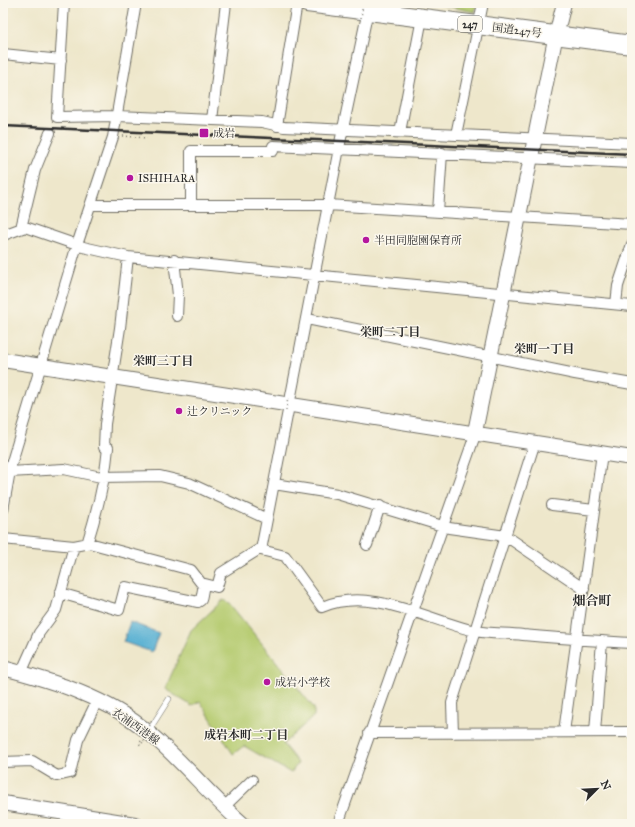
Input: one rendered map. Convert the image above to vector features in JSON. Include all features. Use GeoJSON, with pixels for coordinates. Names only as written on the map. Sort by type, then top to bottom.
{"type":"FeatureCollection","features":[{"type":"Feature","properties":{"kind":"highway","name":"国道247号"},"geometry":{"type":"LineString","coordinates":[[308,3],[632,45]]}},
{"type":"Feature","properties":{"kind":"street"},"geometry":{"type":"LineString","coordinates":[[64,3],[57,116],[117,116],[262,122],[277,126],[632,143]]}},
{"type":"Feature","properties":{"kind":"street"},"geometry":{"type":"LineString","coordinates":[[3,510],[8,467],[41,366],[77,245],[113,137],[136,3]]}},
{"type":"Feature","properties":{"kind":"street"},"geometry":{"type":"LineString","coordinates":[[212,120],[226,3]]}},
{"type":"Feature","properties":{"kind":"street"},"geometry":{"type":"LineString","coordinates":[[277,126],[297,3]]}},
{"type":"Feature","properties":{"kind":"street"},"geometry":{"type":"LineString","coordinates":[[456,135],[483,3]]}},
{"type":"Feature","properties":{"kind":"street"},"geometry":{"type":"LineString","coordinates":[[338,824],[367,732],[444,526],[474,438],[502,293],[564,3]]}},
{"type":"Feature","properties":{"kind":"street"},"geometry":{"type":"LineString","coordinates":[[261,550],[288,404],[307,319],[340,148],[364,11]]}},
{"type":"Feature","properties":{"kind":"street"},"geometry":{"type":"LineString","coordinates":[[400,132],[422,18]]}},
{"type":"Feature","properties":{"kind":"street"},"geometry":{"type":"LineString","coordinates":[[3,54],[61,60]]}},
{"type":"Feature","properties":{"kind":"street"},"geometry":{"type":"LineString","coordinates":[[21,228],[35,170],[50,134]]}},
{"type":"Feature","properties":{"kind":"street"},"geometry":{"type":"LineString","coordinates":[[191,205],[191,151],[273,152],[273,146],[532,157],[632,163]]}},
{"type":"Feature","properties":{"kind":"street"},"geometry":{"type":"LineString","coordinates":[[438,212],[442,153]]}},
{"type":"Feature","properties":{"kind":"street"},"geometry":{"type":"LineString","coordinates":[[91,206],[328,205],[632,224]]}},
{"type":"Feature","properties":{"kind":"street"},"geometry":{"type":"LineString","coordinates":[[4,235],[25,227],[77,245],[128,257],[174,260],[632,306]]}},
{"type":"Feature","properties":{"kind":"street"},"geometry":{"type":"LineString","coordinates":[[616,304],[618,286],[632,244]]}},
{"type":"Feature","properties":{"kind":"street"},"geometry":{"type":"LineString","coordinates":[[87,544],[97,513],[105,477],[108,448],[104,447],[105,424],[128,257]]}},
{"type":"Feature","properties":{"kind":"street"},"geometry":{"type":"LineString","coordinates":[[174,260],[178,295],[176,316]]}},
{"type":"Feature","properties":{"kind":"street"},"geometry":{"type":"LineString","coordinates":[[307,319],[489,357],[632,384]]}},
{"type":"Feature","properties":{"kind":"street"},"geometry":{"type":"LineString","coordinates":[[3,360],[475,432],[632,458]]}},
{"type":"Feature","properties":{"kind":"street"},"geometry":{"type":"LineString","coordinates":[[453,733],[452,703],[535,442]]}},
{"type":"Feature","properties":{"kind":"street"},"geometry":{"type":"LineString","coordinates":[[564,732],[602,453]]}},
{"type":"Feature","properties":{"kind":"street"},"geometry":{"type":"LineString","coordinates":[[8,467],[64,469],[105,477],[160,476],[189,483],[267,519]]}},
{"type":"Feature","properties":{"kind":"street"},"geometry":{"type":"LineString","coordinates":[[274,484],[337,494],[444,526],[506,536],[584,589]]}},
{"type":"Feature","properties":{"kind":"street"},"geometry":{"type":"LineString","coordinates":[[552,505],[594,510]]}},
{"type":"Feature","properties":{"kind":"street"},"geometry":{"type":"LineString","coordinates":[[368,545],[380,506]]}},
{"type":"Feature","properties":{"kind":"street"},"geometry":{"type":"LineString","coordinates":[[3,539],[74,546],[87,544],[130,553],[191,570],[201,583],[217,587],[221,573],[258,550],[261,550],[285,556],[322,607],[330,603],[350,600],[389,604],[410,616],[475,631],[632,643]]}},
{"type":"Feature","properties":{"kind":"street"},"geometry":{"type":"LineString","coordinates":[[21,673],[39,633],[56,610],[74,546]]}},
{"type":"Feature","properties":{"kind":"street"},"geometry":{"type":"LineString","coordinates":[[60,593],[119,610],[125,587],[198,602],[200,600],[204,584]]}},
{"type":"Feature","properties":{"kind":"street"},"geometry":{"type":"LineString","coordinates":[[595,732],[602,641]]}},
{"type":"Feature","properties":{"kind":"street","name":"衣浦西港線"},"geometry":{"type":"LineString","coordinates":[[3,668],[70,688],[97,701],[148,731],[185,765],[243,824]]}},
{"type":"Feature","properties":{"kind":"street"},"geometry":{"type":"LineString","coordinates":[[3,762],[27,760],[57,776],[70,773],[78,740],[97,701]]}},
{"type":"Feature","properties":{"kind":"street"},"geometry":{"type":"LineString","coordinates":[[367,732],[632,732]]}},
{"type":"Feature","properties":{"kind":"street"},"geometry":{"type":"LineString","coordinates":[[225,806],[252,780]]}},
{"type":"Feature","properties":{"kind":"street"},"geometry":{"type":"LineString","coordinates":[[3,803],[135,824]]}},
{"type":"Feature","properties":{"kind":"lane"},"geometry":{"type":"LineString","coordinates":[[148,731],[168,699]]}},
{"type":"Feature","properties":{"kind":"path"},"geometry":{"type":"LineString","coordinates":[[117,136],[147,138]]}},
{"type":"Feature","properties":{"kind":"green space"},"geometry":{"type":"Polygon","coordinates":[[[442,3],[477,3],[475,12],[442,5],[442,3]]]}},
{"type":"Feature","properties":{"kind":"green space"},"geometry":{"type":"Polygon","coordinates":[[[223,600],[229,603],[314,708],[314,716],[283,744],[298,763],[291,773],[244,746],[233,754],[200,701],[192,706],[165,689],[191,630],[223,600]]]}},
{"type":"Feature","properties":{"kind":"water"},"geometry":{"type":"Polygon","coordinates":[[[130,622],[159,633],[152,652],[123,642],[130,622]]]}},
{"type":"Feature","properties":{"kind":"railway"},"geometry":{"type":"LineString","coordinates":[[3,126],[632,154]]}},
{"type":"Feature","properties":{"kind":"place","name":"成岩"},"geometry":{"type":"Point","coordinates":[204,133]}},
{"type":"Feature","properties":{"kind":"place","name":"ISHIHARA"},"geometry":{"type":"Point","coordinates":[130,178]}},
{"type":"Feature","properties":{"kind":"place","name":"半田同胞園保育所"},"geometry":{"type":"Point","coordinates":[366,240]}},
{"type":"Feature","properties":{"kind":"place","name":"辻クリニック"},"geometry":{"type":"Point","coordinates":[179,411]}},
{"type":"Feature","properties":{"kind":"place","name":"成岩小学校"},"geometry":{"type":"Point","coordinates":[267,682]}},
{"type":"Feature","properties":{"kind":"district","name":"栄町二丁目"},"geometry":{"type":"Point","coordinates":[390,332]}},
{"type":"Feature","properties":{"kind":"district","name":"栄町一丁目"},"geometry":{"type":"Point","coordinates":[544,349]}},
{"type":"Feature","properties":{"kind":"district","name":"栄町三丁目"},"geometry":{"type":"Point","coordinates":[163,361]}},
{"type":"Feature","properties":{"kind":"district","name":"畑合町"},"geometry":{"type":"Point","coordinates":[592,600]}},
{"type":"Feature","properties":{"kind":"district","name":"成岩本町二丁目"},"geometry":{"type":"Point","coordinates":[246,735]}}]}
